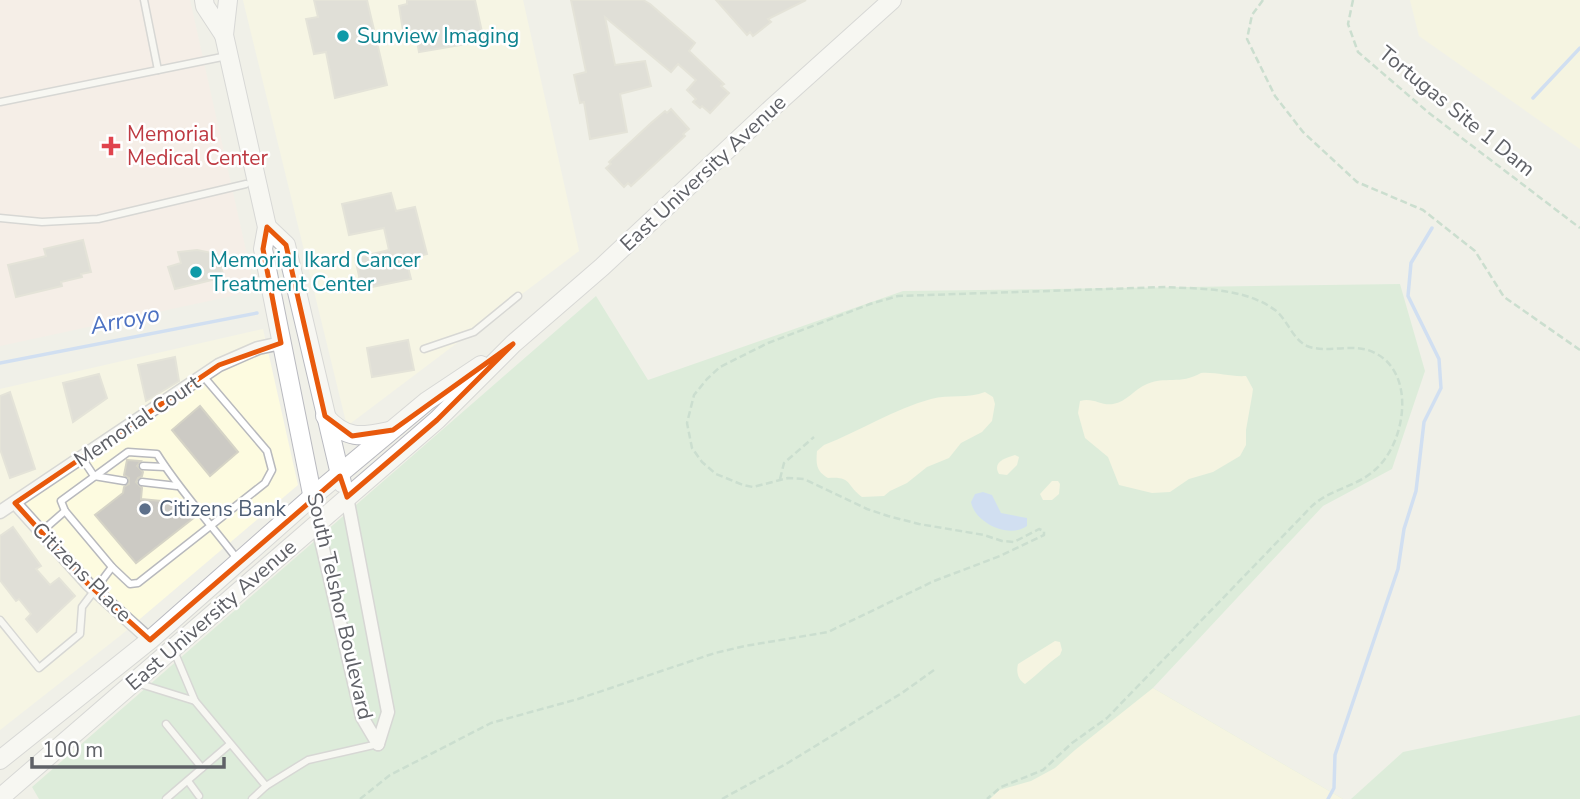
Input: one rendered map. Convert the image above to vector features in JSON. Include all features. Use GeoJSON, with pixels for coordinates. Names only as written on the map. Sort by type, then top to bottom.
{"type":"FeatureCollection","features":[{"type":"Feature","properties":{"kind":"main road","name":"South Telshor Boulevard"},"geometry":{"type":"LineString","coordinates":[[228,0],[225,35],[267,227],[263,249],[317,523]]}},
{"type":"Feature","properties":{"kind":"main road","name":"East University Avenue"},"geometry":{"type":"LineString","coordinates":[[0,798],[437,420],[513,344],[602,267],[892,0]]}},
{"type":"Feature","properties":{"kind":"main road"},"geometry":{"type":"LineString","coordinates":[[205,3],[225,35]]}},
{"type":"Feature","properties":{"kind":"main road","name":"South Telshor Boulevard"},"geometry":{"type":"LineString","coordinates":[[267,227],[286,245],[325,416],[347,497]]}},
{"type":"Feature","properties":{"kind":"main road","name":"East University Avenue"},"geometry":{"type":"LineString","coordinates":[[0,760],[150,640],[313,496],[427,401],[513,344]]}},
{"type":"Feature","properties":{"kind":"main road"},"geometry":{"type":"LineString","coordinates":[[325,416],[336,428],[352,436],[393,430]]}},
{"type":"Feature","properties":{"kind":"street","name":"Memorial Court"},"geometry":{"type":"LineString","coordinates":[[0,512],[219,366],[258,348],[281,343]]}},
{"type":"Feature","properties":{"kind":"street","name":"South Telshor Boulevard"},"geometry":{"type":"LineString","coordinates":[[347,497],[388,712],[378,744]]}},
{"type":"Feature","properties":{"kind":"street","name":"Citizens Place"},"geometry":{"type":"LineString","coordinates":[[15,503],[95,590],[150,640]]}},
{"type":"Feature","properties":{"kind":"street","name":"South Telshor Boulevard"},"geometry":{"type":"LineString","coordinates":[[317,523],[362,717],[378,744]]}},
{"type":"Feature","properties":{"kind":"lane"},"geometry":{"type":"LineString","coordinates":[[144,0],[158,70]]}},
{"type":"Feature","properties":{"kind":"lane"},"geometry":{"type":"LineString","coordinates":[[0,102],[229,56]]}},
{"type":"Feature","properties":{"kind":"lane"},"geometry":{"type":"LineString","coordinates":[[0,218],[42,222],[98,219],[246,184]]}},
{"type":"Feature","properties":{"kind":"lane"},"geometry":{"type":"LineString","coordinates":[[424,349],[474,332],[517,296]]}},
{"type":"Feature","properties":{"kind":"lane"},"geometry":{"type":"LineString","coordinates":[[177,486],[157,454],[128,452],[61,501],[65,510],[112,567],[130,584],[138,583],[265,483],[271,475],[272,465],[267,451],[203,376]]}},
{"type":"Feature","properties":{"kind":"lane"},"geometry":{"type":"LineString","coordinates":[[82,458],[94,476],[124,481]]}},
{"type":"Feature","properties":{"kind":"lane"},"geometry":{"type":"LineString","coordinates":[[112,463],[125,464]]}},
{"type":"Feature","properties":{"kind":"lane"},"geometry":{"type":"LineString","coordinates":[[143,466],[165,467]]}},
{"type":"Feature","properties":{"kind":"lane"},"geometry":{"type":"LineString","coordinates":[[142,482],[177,486],[184,490],[239,561]]}},
{"type":"Feature","properties":{"kind":"lane"},"geometry":{"type":"LineString","coordinates":[[41,531],[65,510]]}},
{"type":"Feature","properties":{"kind":"lane"},"geometry":{"type":"LineString","coordinates":[[0,620],[39,668],[80,634],[82,607],[112,567]]}},
{"type":"Feature","properties":{"kind":"lane"},"geometry":{"type":"LineString","coordinates":[[173,649],[195,701],[266,786]]}},
{"type":"Feature","properties":{"kind":"lane"},"geometry":{"type":"LineString","coordinates":[[135,682],[195,701]]}},
{"type":"Feature","properties":{"kind":"lane"},"geometry":{"type":"LineString","coordinates":[[166,724],[202,768]]}},
{"type":"Feature","properties":{"kind":"lane"},"geometry":{"type":"LineString","coordinates":[[166,799],[175,796],[230,744]]}},
{"type":"Feature","properties":{"kind":"lane"},"geometry":{"type":"LineString","coordinates":[[253,799],[266,786],[308,760],[378,744]]}},
{"type":"Feature","properties":{"kind":"lane"},"geometry":{"type":"LineString","coordinates":[[188,781],[199,796]]}},
{"type":"Feature","properties":{"kind":"path"},"geometry":{"type":"LineString","coordinates":[[1263,0],[1251,15],[1248,39],[1275,96],[1303,132],[1357,182],[1423,210],[1475,251],[1504,297],[1580,350]]}},
{"type":"Feature","properties":{"kind":"path","name":"Tortugas Site 1 Dam"},"geometry":{"type":"LineString","coordinates":[[1353,0],[1348,23],[1358,52],[1429,113],[1580,228]]}},
{"type":"Feature","properties":{"kind":"path"},"geometry":{"type":"LineString","coordinates":[[360,799],[390,775],[491,723],[578,699],[715,653],[828,632],[934,582],[1044,535],[1044,531],[1039,529],[1014,542],[919,524],[867,509],[804,479],[788,478],[753,486],[723,478],[708,468],[696,455],[689,440],[687,423],[694,396],[713,373],[745,354],[839,315],[898,296],[1155,287],[1229,292],[1246,296],[1275,310],[1308,347],[1368,349],[1394,366],[1401,388],[1401,416],[1385,460],[1354,484],[1320,499],[1312,506],[1107,718],[1072,743],[1044,770],[1001,787],[987,799]]}},
{"type":"Feature","properties":{"kind":"path"},"geometry":{"type":"LineString","coordinates":[[779,480],[784,463],[814,438]]}},
{"type":"Feature","properties":{"kind":"path"},"geometry":{"type":"LineString","coordinates":[[722,799],[786,764],[902,693],[934,670]]}},
{"type":"Feature","properties":{"kind":"highlighted area"},"geometry":{"type":"Polygon","coordinates":[[[267,227],[286,245],[325,416],[352,436],[393,430],[513,344],[437,420],[347,497],[340,476],[150,640],[88,584],[15,503],[219,365],[281,343],[263,249],[267,227]]]}},
{"type":"Feature","properties":{"kind":"shaded area","name":"Memorial Medical Center"},"geometry":{"type":"Polygon","coordinates":[[[0,0],[190,0],[255,291],[0,346],[0,0]]]}},
{"type":"Feature","properties":{"kind":"shaded area"},"geometry":{"type":"Polygon","coordinates":[[[243,0],[523,0],[579,251],[347,426],[243,0]]]}},
{"type":"Feature","properties":{"kind":"shaded area"},"geometry":{"type":"Polygon","coordinates":[[[263,329],[298,485],[121,635],[0,730],[0,389],[263,329]]]}},
{"type":"Feature","properties":{"kind":"green space"},"geometry":{"type":"Polygon","coordinates":[[[1400,284],[1425,371],[1392,469],[1323,506],[1153,688],[1343,799],[39,799],[32,787],[596,296],[648,380],[903,291],[1400,284]]]}},
{"type":"Feature","properties":{"kind":"green space"},"geometry":{"type":"Polygon","coordinates":[[[1580,715],[1580,799],[1351,799],[1403,752],[1580,715]]]}},
{"type":"Feature","properties":{"kind":"sand"},"geometry":{"type":"Polygon","coordinates":[[[1410,0],[1580,0],[1580,149],[1419,36],[1410,0]]]}},
{"type":"Feature","properties":{"kind":"sand"},"geometry":{"type":"Polygon","coordinates":[[[1201,373],[1246,376],[1253,389],[1246,445],[1240,456],[1213,472],[1189,479],[1170,492],[1152,493],[1119,485],[1108,457],[1085,438],[1078,413],[1080,401],[1113,404],[1147,384],[1186,379],[1201,373]]]}},
{"type":"Feature","properties":{"kind":"sand"},"geometry":{"type":"Polygon","coordinates":[[[985,392],[993,397],[995,404],[992,421],[982,432],[961,443],[949,458],[927,467],[884,496],[862,497],[845,480],[828,478],[819,470],[817,451],[824,445],[917,403],[985,392]]]}},
{"type":"Feature","properties":{"kind":"sand"},"geometry":{"type":"Polygon","coordinates":[[[1015,455],[1019,457],[1017,465],[1007,475],[999,474],[998,464],[1015,455]]]}},
{"type":"Feature","properties":{"kind":"sand"},"geometry":{"type":"Polygon","coordinates":[[[1052,481],[1058,481],[1060,484],[1059,494],[1052,500],[1043,500],[1040,494],[1052,481]]]}},
{"type":"Feature","properties":{"kind":"sand"},"geometry":{"type":"Polygon","coordinates":[[[1055,641],[1060,642],[1060,655],[1025,684],[1018,676],[1018,664],[1055,641]]]}},
{"type":"Feature","properties":{"kind":"sand"},"geometry":{"type":"Polygon","coordinates":[[[1153,688],[1343,799],[990,799],[999,790],[1031,781],[1055,768],[1153,688]]]}},
{"type":"Feature","properties":{"kind":"water"},"geometry":{"type":"Polygon","coordinates":[[[983,492],[992,495],[1001,513],[1027,518],[1027,526],[1011,531],[1002,530],[986,522],[974,510],[971,502],[975,494],[983,492]]]}},
{"type":"Feature","properties":{"kind":"building","name":"Sunview Imaging"},"geometry":{"type":"Polygon","coordinates":[[[314,0],[367,0],[387,85],[335,98],[326,52],[314,54],[306,19],[318,17],[314,0]]]}},
{"type":"Feature","properties":{"kind":"building"},"geometry":{"type":"Polygon","coordinates":[[[407,0],[475,0],[484,41],[419,52],[415,30],[403,31],[399,6],[407,4],[407,0]]]}},
{"type":"Feature","properties":{"kind":"building"},"geometry":{"type":"Polygon","coordinates":[[[571,0],[643,0],[650,4],[695,43],[689,51],[724,84],[721,86],[729,93],[710,113],[702,106],[700,108],[693,102],[696,99],[687,90],[696,80],[678,64],[671,72],[605,17],[615,65],[645,61],[651,86],[620,94],[627,132],[590,139],[584,102],[580,103],[574,75],[586,72],[571,0]]]}},
{"type":"Feature","properties":{"kind":"building"},"geometry":{"type":"Polygon","coordinates":[[[716,0],[806,0],[768,19],[771,22],[753,36],[750,32],[747,35],[716,0]]]}},
{"type":"Feature","properties":{"kind":"building"},"geometry":{"type":"Polygon","coordinates":[[[671,109],[689,129],[683,134],[685,136],[631,186],[628,183],[624,187],[606,168],[611,164],[609,162],[665,111],[667,113],[671,109]]]}},
{"type":"Feature","properties":{"kind":"building"},"geometry":{"type":"Polygon","coordinates":[[[391,193],[396,211],[415,207],[427,254],[406,259],[411,279],[362,289],[355,258],[389,250],[384,228],[349,235],[342,204],[391,193]]]}},
{"type":"Feature","properties":{"kind":"building"},"geometry":{"type":"Polygon","coordinates":[[[83,240],[91,272],[61,282],[62,286],[16,297],[8,265],[46,256],[44,249],[83,240]]]}},
{"type":"Feature","properties":{"kind":"building","name":"Memorial Ikard Cancer Treatment Center"},"geometry":{"type":"Polygon","coordinates":[[[197,250],[217,254],[224,277],[175,289],[168,267],[181,263],[178,252],[197,250]]]}},
{"type":"Feature","properties":{"kind":"building"},"geometry":{"type":"Polygon","coordinates":[[[408,340],[414,370],[372,377],[367,348],[408,340]]]}},
{"type":"Feature","properties":{"kind":"building"},"geometry":{"type":"Polygon","coordinates":[[[175,357],[179,381],[146,401],[138,365],[175,357]]]}},
{"type":"Feature","properties":{"kind":"building"},"geometry":{"type":"Polygon","coordinates":[[[99,374],[107,398],[73,422],[63,383],[99,374]]]}},
{"type":"Feature","properties":{"kind":"building"},"geometry":{"type":"Polygon","coordinates":[[[10,392],[35,469],[10,478],[0,449],[0,396],[10,392]]]}},
{"type":"Feature","properties":{"kind":"building"},"geometry":{"type":"Polygon","coordinates":[[[200,406],[238,452],[210,476],[172,430],[200,406]]]}},
{"type":"Feature","properties":{"kind":"building","name":"Citizens Bank"},"geometry":{"type":"Polygon","coordinates":[[[127,460],[141,461],[137,466],[143,472],[136,482],[142,488],[141,499],[182,503],[195,517],[136,563],[95,515],[123,493],[124,487],[129,484],[129,478],[124,475],[127,460]]]}},
{"type":"Feature","properties":{"kind":"building"},"geometry":{"type":"Polygon","coordinates":[[[13,527],[41,566],[36,569],[50,585],[59,578],[75,596],[37,632],[26,619],[31,614],[19,599],[16,601],[0,580],[0,536],[13,527]]]}},
{"type":"Feature","properties":{"kind":"waterway"},"geometry":{"type":"LineString","coordinates":[[1533,98],[1580,48]]}},
{"type":"Feature","properties":{"kind":"waterway"},"geometry":{"type":"LineString","coordinates":[[1328,799],[1334,788],[1335,755],[1398,569],[1404,529],[1416,491],[1424,422],[1441,388],[1439,359],[1408,296],[1411,263],[1432,228]]}},
{"type":"Feature","properties":{"kind":"waterway","name":"Arroyo"},"geometry":{"type":"LineString","coordinates":[[0,363],[257,313]]}},
{"type":"Feature","properties":{"kind":"place","name":"Sunview Imaging"},"geometry":{"type":"Point","coordinates":[343,36]}},
{"type":"Feature","properties":{"kind":"place","name":"Memorial Medical Center"},"geometry":{"type":"Point","coordinates":[111,146]}},
{"type":"Feature","properties":{"kind":"place","name":"Memorial Ikard Cancer Treatment Center"},"geometry":{"type":"Point","coordinates":[196,272]}},
{"type":"Feature","properties":{"kind":"place","name":"Citizens Bank"},"geometry":{"type":"Point","coordinates":[145,509]}}]}
